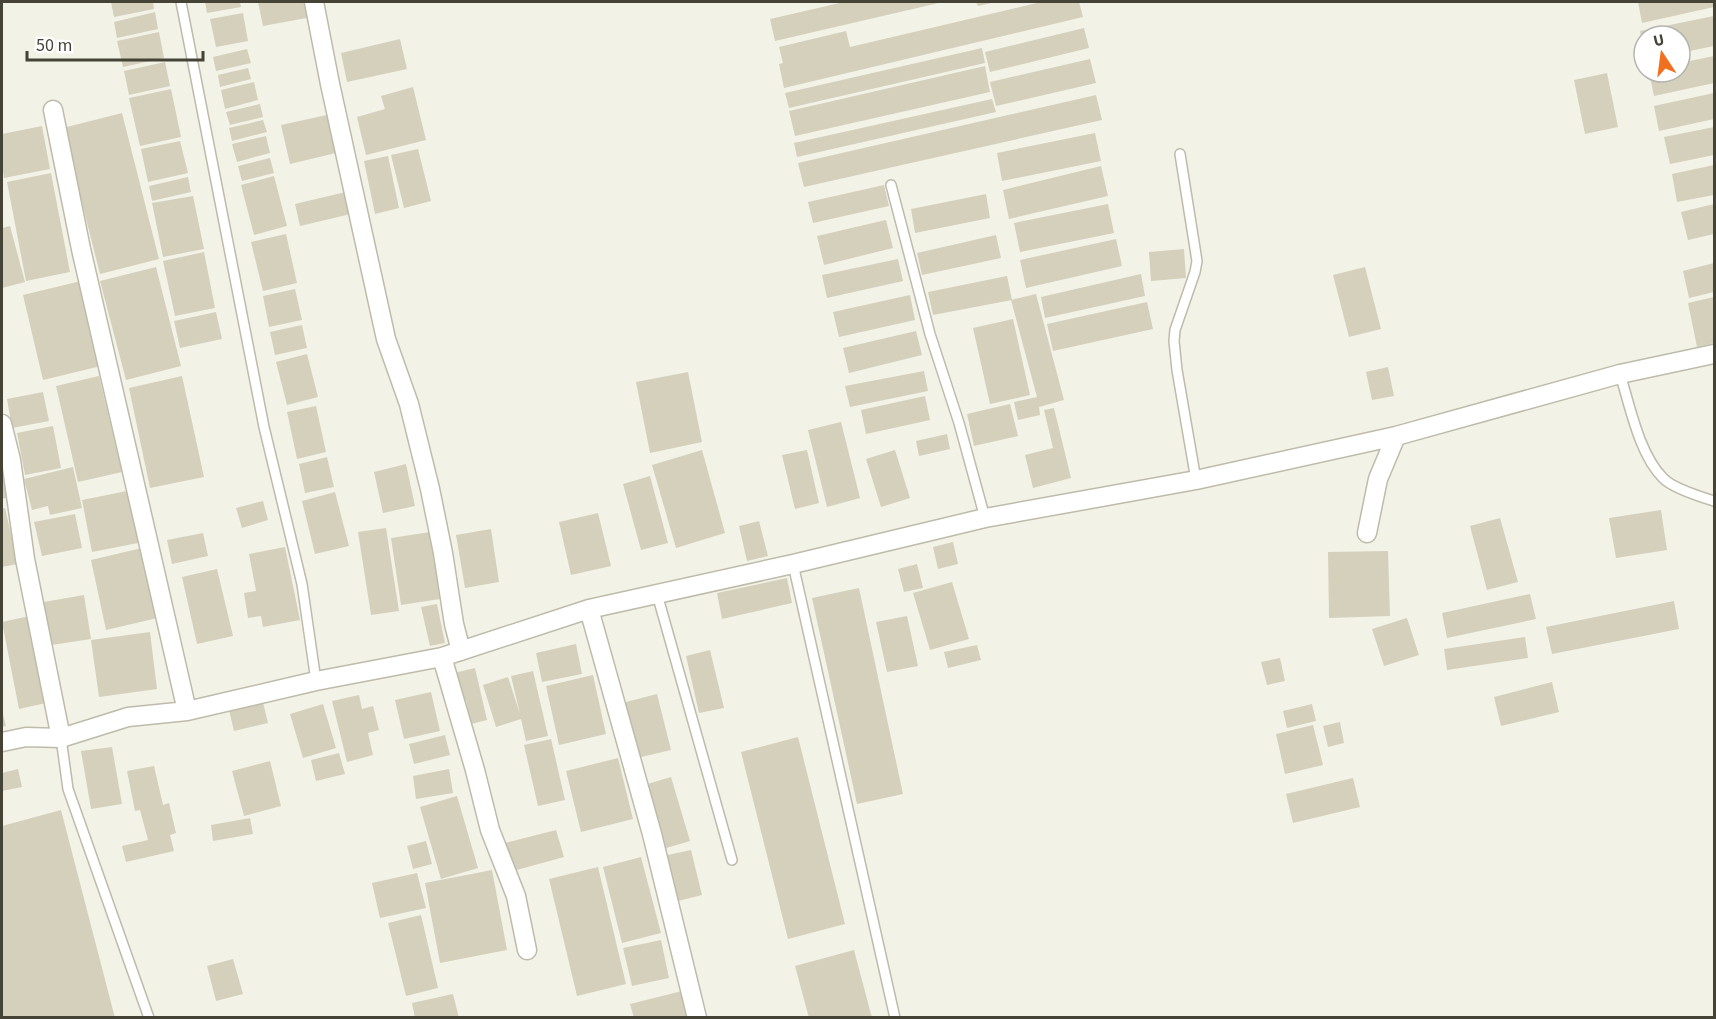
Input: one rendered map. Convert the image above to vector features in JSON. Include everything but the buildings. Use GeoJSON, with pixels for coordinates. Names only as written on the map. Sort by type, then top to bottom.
{"type":"FeatureCollection","features":[{"type":"Feature","properties":{"kind":"street"},"geometry":{"type":"LineString","coordinates":[[314,2],[386,339],[408,404],[430,489],[454,624],[461,651]]}},
{"type":"Feature","properties":{"kind":"street"},"geometry":{"type":"LineString","coordinates":[[53,110],[81,249],[187,711]]}},
{"type":"Feature","properties":{"kind":"street"},"geometry":{"type":"LineString","coordinates":[[2,742],[26,737],[61,738],[128,717],[187,711],[316,681],[442,657],[589,609],[985,519],[1196,480],[1396,436],[1620,374],[1714,354]]}},
{"type":"Feature","properties":{"kind":"street"},"geometry":{"type":"LineString","coordinates":[[2,424],[11,460],[25,559],[61,738]]}},
{"type":"Feature","properties":{"kind":"street"},"geometry":{"type":"LineString","coordinates":[[1368,533],[1378,479],[1396,436]]}},
{"type":"Feature","properties":{"kind":"street"},"geometry":{"type":"LineString","coordinates":[[589,609],[652,834],[697,1017]]}},
{"type":"Feature","properties":{"kind":"street"},"geometry":{"type":"LineString","coordinates":[[442,657],[490,830],[516,896],[527,950]]}},
{"type":"Feature","properties":{"kind":"lane"},"geometry":{"type":"LineString","coordinates":[[181,2],[264,427],[302,584],[316,681]]}},
{"type":"Feature","properties":{"kind":"lane"},"geometry":{"type":"LineString","coordinates":[[1180,154],[1197,261],[1175,330],[1174,340],[1196,480]]}},
{"type":"Feature","properties":{"kind":"lane"},"geometry":{"type":"LineString","coordinates":[[891,185],[930,334],[959,423],[985,519]]}},
{"type":"Feature","properties":{"kind":"lane"},"geometry":{"type":"LineString","coordinates":[[1620,374],[1646,455],[1664,480],[1714,501]]}},
{"type":"Feature","properties":{"kind":"lane"},"geometry":{"type":"LineString","coordinates":[[793,564],[895,1017]]}},
{"type":"Feature","properties":{"kind":"lane"},"geometry":{"type":"LineString","coordinates":[[657,594],[732,860]]}},
{"type":"Feature","properties":{"kind":"lane"},"geometry":{"type":"LineString","coordinates":[[61,738],[68,789],[149,1017]]}}]}
